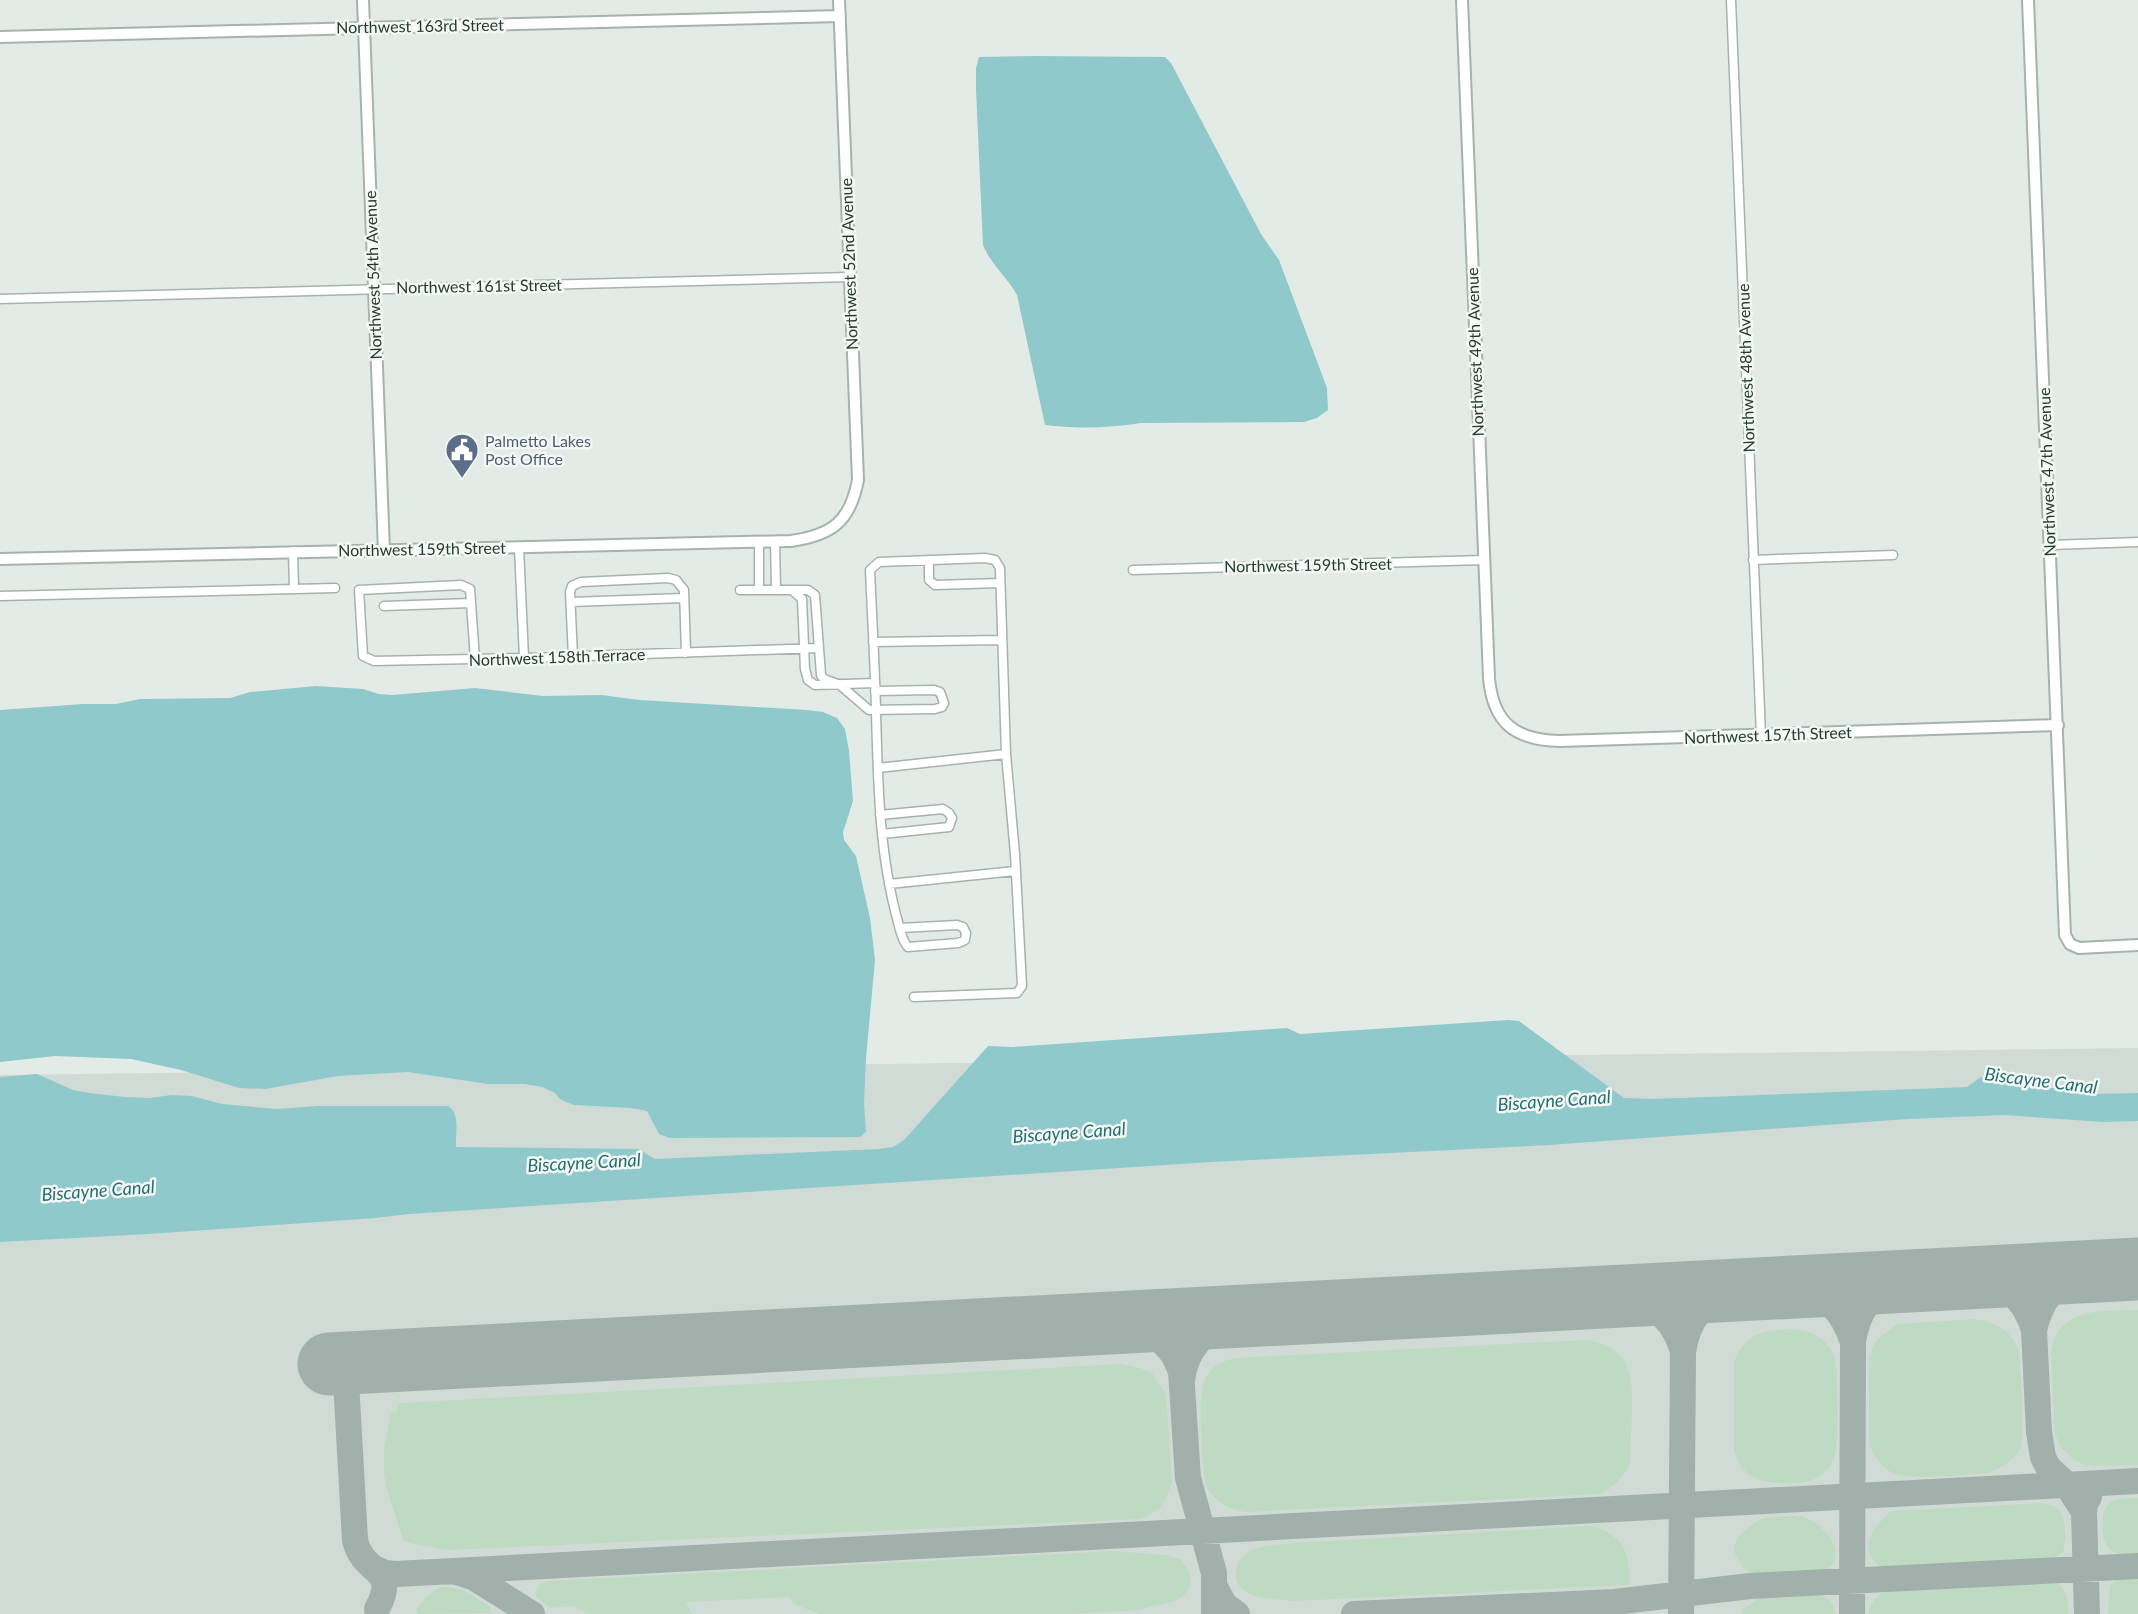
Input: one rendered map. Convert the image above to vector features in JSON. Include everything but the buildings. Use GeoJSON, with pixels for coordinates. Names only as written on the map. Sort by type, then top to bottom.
{"type":"FeatureCollection","features":[{"type":"Feature","properties":{"kind":"street","name":"Northwest 54th Avenue"},"geometry":{"type":"LineString","coordinates":[[363,0],[384,550]]}},
{"type":"Feature","properties":{"kind":"street","name":"Northwest 52nd Avenue"},"geometry":{"type":"LineString","coordinates":[[839,0],[858,480],[855,496],[848,512],[839,523]]}},
{"type":"Feature","properties":{"kind":"street","name":"Northwest 49th Avenue"},"geometry":{"type":"LineString","coordinates":[[1462,0],[1484,560],[1490,678],[1494,704]]}},
{"type":"Feature","properties":{"kind":"street","name":"Northwest 48th Avenue"},"geometry":{"type":"LineString","coordinates":[[1731,0],[1761,736]]}},
{"type":"Feature","properties":{"kind":"street","name":"Northwest 47th Avenue"},"geometry":{"type":"LineString","coordinates":[[2028,0],[2065,935],[2070,944],[2079,948],[2138,945]]}},
{"type":"Feature","properties":{"kind":"street","name":"Northwest 163rd Street"},"geometry":{"type":"LineString","coordinates":[[0,37],[840,16]]}},
{"type":"Feature","properties":{"kind":"street","name":"Northwest 161st Street"},"geometry":{"type":"LineString","coordinates":[[0,299],[850,277]]}},
{"type":"Feature","properties":{"kind":"street","name":"Northwest 159th Street"},"geometry":{"type":"LineString","coordinates":[[0,559],[775,541],[812,538],[839,523]]}},
{"type":"Feature","properties":{"kind":"street"},"geometry":{"type":"LineString","coordinates":[[759,541],[759,589]]}},
{"type":"Feature","properties":{"kind":"street"},"geometry":{"type":"LineString","coordinates":[[775,541],[776,589]]}},
{"type":"Feature","properties":{"kind":"street"},"geometry":{"type":"LineString","coordinates":[[2050,545],[2138,542]]}},
{"type":"Feature","properties":{"kind":"street"},"geometry":{"type":"LineString","coordinates":[[519,547],[524,658]]}},
{"type":"Feature","properties":{"kind":"street"},"geometry":{"type":"LineString","coordinates":[[293,551],[294,588]]}},
{"type":"Feature","properties":{"kind":"street"},"geometry":{"type":"LineString","coordinates":[[1753,560],[1893,555]]}},
{"type":"Feature","properties":{"kind":"street"},"geometry":{"type":"LineString","coordinates":[[900,928],[957,925],[963,927],[966,933],[965,940],[958,942],[908,947],[904,943],[888,884],[880,815],[870,570],[879,562],[985,558],[995,560],[1000,568],[1006,754],[1022,986],[1017,993],[914,997]]}},
{"type":"Feature","properties":{"kind":"street"},"geometry":{"type":"LineString","coordinates":[[929,560],[929,580],[935,585],[1000,583]]}},
{"type":"Feature","properties":{"kind":"street","name":"Northwest 159th Street"},"geometry":{"type":"LineString","coordinates":[[1133,570],[1484,560]]}},
{"type":"Feature","properties":{"kind":"street"},"geometry":{"type":"LineString","coordinates":[[573,657],[570,592],[576,583],[668,578],[676,580],[684,590],[686,653]]}},
{"type":"Feature","properties":{"kind":"street","name":"Northwest 158th Terrace"},"geometry":{"type":"LineString","coordinates":[[471,603],[471,589],[461,585],[359,590],[363,656],[374,661],[573,657],[818,648]]}},
{"type":"Feature","properties":{"kind":"street"},"geometry":{"type":"LineString","coordinates":[[0,596],[335,588]]}},
{"type":"Feature","properties":{"kind":"street"},"geometry":{"type":"LineString","coordinates":[[740,590],[776,589],[808,590],[817,597],[821,675],[824,679],[840,685],[869,710],[942,707],[944,704],[940,692],[934,690],[840,685],[815,685],[808,680],[805,669],[802,599],[792,590]]}},
{"type":"Feature","properties":{"kind":"street"},"geometry":{"type":"LineString","coordinates":[[571,602],[684,598]]}},
{"type":"Feature","properties":{"kind":"street"},"geometry":{"type":"LineString","coordinates":[[384,606],[471,603],[475,659]]}},
{"type":"Feature","properties":{"kind":"street"},"geometry":{"type":"LineString","coordinates":[[873,642],[1001,640]]}},
{"type":"Feature","properties":{"kind":"street","name":"Northwest 157th Street"},"geometry":{"type":"LineString","coordinates":[[1494,704],[1503,720],[1513,730],[1526,737],[1540,740],[1761,736],[2058,725]]}},
{"type":"Feature","properties":{"kind":"street"},"geometry":{"type":"LineString","coordinates":[[878,768],[1006,754]]}},
{"type":"Feature","properties":{"kind":"street"},"geometry":{"type":"LineString","coordinates":[[880,815],[943,809],[952,818],[949,827],[882,834]]}},
{"type":"Feature","properties":{"kind":"street"},"geometry":{"type":"LineString","coordinates":[[888,884],[1015,871]]}},
{"type":"Feature","properties":{"kind":"shaded area"},"geometry":{"type":"Polygon","coordinates":[[[2138,1048],[2138,1614],[0,1614],[0,1075],[2138,1048]]]}},
{"type":"Feature","properties":{"kind":"green space"},"geometry":{"type":"Polygon","coordinates":[[[2138,1310],[2138,1465],[2087,1466],[2074,1460],[2061,1448],[2055,1434],[2051,1353],[2056,1337],[2063,1326],[2084,1314],[2138,1310]]]}},
{"type":"Feature","properties":{"kind":"green space"},"geometry":{"type":"Polygon","coordinates":[[[1975,1319],[1989,1322],[2008,1333],[2019,1352],[2023,1433],[2019,1451],[2001,1467],[1989,1473],[1909,1477],[1885,1469],[1869,1445],[1869,1358],[1876,1341],[1897,1324],[1975,1319]]]}},
{"type":"Feature","properties":{"kind":"green space"},"geometry":{"type":"Polygon","coordinates":[[[1774,1330],[1806,1331],[1825,1342],[1835,1359],[1838,1413],[1836,1448],[1829,1467],[1817,1478],[1799,1483],[1774,1483],[1749,1474],[1737,1459],[1734,1449],[1734,1362],[1744,1344],[1750,1339],[1774,1330]]]}},
{"type":"Feature","properties":{"kind":"green space"},"geometry":{"type":"Polygon","coordinates":[[[1587,1340],[1612,1349],[1620,1355],[1626,1364],[1631,1384],[1630,1463],[1618,1481],[1600,1494],[1246,1512],[1224,1505],[1208,1489],[1202,1459],[1201,1396],[1208,1374],[1216,1365],[1223,1362],[1235,1358],[1587,1340]]]}},
{"type":"Feature","properties":{"kind":"green space"},"geometry":{"type":"Polygon","coordinates":[[[1121,1364],[1152,1373],[1165,1393],[1167,1406],[1172,1482],[1159,1509],[1139,1519],[447,1550],[404,1542],[386,1486],[384,1449],[391,1412],[397,1411],[397,1404],[401,1403],[1121,1364]]]}},
{"type":"Feature","properties":{"kind":"green space"},"geometry":{"type":"Polygon","coordinates":[[[2138,1498],[2138,1556],[2120,1555],[2106,1544],[2103,1529],[2104,1513],[2113,1501],[2138,1498]]]}},
{"type":"Feature","properties":{"kind":"green space"},"geometry":{"type":"Polygon","coordinates":[[[2043,1503],[2057,1508],[2065,1523],[2063,1552],[2051,1560],[1883,1569],[1875,1562],[1868,1547],[1873,1532],[1891,1511],[2043,1503]]]}},
{"type":"Feature","properties":{"kind":"green space"},"geometry":{"type":"Polygon","coordinates":[[[1801,1516],[1820,1527],[1833,1543],[1834,1560],[1828,1567],[1817,1573],[1757,1576],[1743,1568],[1734,1548],[1738,1537],[1755,1522],[1767,1517],[1801,1516]]]}},
{"type":"Feature","properties":{"kind":"green space"},"geometry":{"type":"Polygon","coordinates":[[[1590,1526],[1610,1534],[1623,1546],[1629,1564],[1629,1585],[1294,1601],[1256,1596],[1241,1588],[1237,1581],[1236,1571],[1244,1556],[1255,1549],[1270,1545],[1590,1526]]]}},
{"type":"Feature","properties":{"kind":"green space"},"geometry":{"type":"Polygon","coordinates":[[[1115,1551],[1165,1555],[1180,1559],[1189,1571],[1191,1584],[1185,1595],[1175,1601],[1137,1610],[1069,1614],[819,1614],[794,1604],[790,1597],[686,1602],[692,1614],[590,1614],[573,1606],[550,1608],[536,1597],[535,1591],[542,1582],[551,1581],[1115,1551]]]}},
{"type":"Feature","properties":{"kind":"green space"},"geometry":{"type":"Polygon","coordinates":[[[2138,1577],[2138,1614],[2108,1614],[2110,1586],[2118,1578],[2138,1577]]]}},
{"type":"Feature","properties":{"kind":"green space"},"geometry":{"type":"Polygon","coordinates":[[[2054,1581],[2064,1591],[2069,1614],[1868,1614],[1874,1600],[1887,1591],[2054,1581]]]}},
{"type":"Feature","properties":{"kind":"green space"},"geometry":{"type":"Polygon","coordinates":[[[441,1587],[467,1593],[490,1607],[490,1613],[418,1614],[416,1610],[427,1596],[441,1587]]]}},
{"type":"Feature","properties":{"kind":"green space"},"geometry":{"type":"Polygon","coordinates":[[[1817,1594],[1829,1601],[1836,1614],[1741,1614],[1758,1598],[1817,1594]]]}},
{"type":"Feature","properties":{"kind":"water"},"geometry":{"type":"Polygon","coordinates":[[[979,57],[1165,57],[1171,63],[1261,234],[1279,260],[1327,388],[1328,410],[1317,418],[1304,422],[1141,423],[1093,427],[1045,425],[1017,295],[983,245],[976,90],[976,68],[979,57]]]}},
{"type":"Feature","properties":{"kind":"water"},"geometry":{"type":"Polygon","coordinates":[[[316,686],[363,689],[392,695],[475,688],[543,696],[601,695],[639,700],[807,710],[823,712],[837,718],[845,729],[853,801],[843,832],[844,840],[856,856],[870,918],[875,960],[866,1058],[864,1103],[866,1132],[860,1137],[670,1138],[659,1134],[647,1111],[574,1105],[561,1100],[555,1093],[542,1087],[525,1084],[488,1084],[408,1072],[338,1076],[265,1089],[239,1088],[181,1070],[131,1059],[55,1056],[0,1062],[0,710],[116,704],[140,699],[230,698],[250,692],[316,686]]]}},
{"type":"Feature","properties":{"kind":"water","name":"Biscayne Canal"},"geometry":{"type":"Polygon","coordinates":[[[1519,1021],[1624,1098],[1653,1099],[1967,1087],[1981,1077],[2012,1086],[2046,1087],[2092,1094],[2138,1093],[2138,1121],[2103,1122],[2005,1115],[1908,1119],[1549,1145],[1211,1162],[0,1242],[0,1077],[37,1074],[73,1090],[89,1093],[149,1098],[172,1095],[192,1096],[222,1104],[277,1109],[318,1106],[448,1106],[456,1119],[456,1147],[638,1149],[655,1159],[893,1147],[904,1140],[988,1046],[1012,1047],[1287,1028],[1300,1034],[1519,1021]]]}},
{"type":"Feature","properties":{"kind":"taxiway"},"geometry":{"type":"LineString","coordinates":[[2079,1272],[2049,1295],[2040,1310],[2034,1330],[2039,1432],[2043,1457],[2048,1467],[2067,1485],[2084,1512]]}},
{"type":"Feature","properties":{"kind":"taxiway"},"geometry":{"type":"LineString","coordinates":[[1967,1278],[1991,1283],[2010,1292],[2024,1307],[2034,1330]]}},
{"type":"Feature","properties":{"kind":"taxiway"},"geometry":{"type":"LineString","coordinates":[[1852,1614],[1853,1342],[1860,1317],[1872,1299],[1890,1288],[1915,1280]]}},
{"type":"Feature","properties":{"kind":"taxiway"},"geometry":{"type":"LineString","coordinates":[[1797,1287],[1818,1296],[1833,1307],[1844,1321],[1853,1342]]}},
{"type":"Feature","properties":{"kind":"taxiway"},"geometry":{"type":"LineString","coordinates":[[1681,1614],[1683,1352],[1688,1330],[1697,1314],[1711,1301],[1729,1290]]}},
{"type":"Feature","properties":{"kind":"taxiway"},"geometry":{"type":"LineString","coordinates":[[1628,1296],[1648,1305],[1663,1316],[1675,1332],[1683,1352]]}},
{"type":"Feature","properties":{"kind":"taxiway"},"geometry":{"type":"LineString","coordinates":[[1182,1381],[1187,1360],[1204,1335],[1231,1317]]}},
{"type":"Feature","properties":{"kind":"taxiway"},"geometry":{"type":"LineString","coordinates":[[1129,1322],[1159,1338],[1173,1354],[1181,1371],[1188,1478],[1214,1573],[1214,1614]]}},
{"type":"Feature","properties":{"kind":"taxiway"},"geometry":{"type":"LineString","coordinates":[[345,1364],[355,1540],[359,1552],[382,1578],[383,1595],[377,1609]]}},
{"type":"Feature","properties":{"kind":"taxiway"},"geometry":{"type":"LineString","coordinates":[[372,1567],[385,1573],[396,1574],[2138,1481]]}},
{"type":"Feature","properties":{"kind":"taxiway"},"geometry":{"type":"LineString","coordinates":[[2087,1614],[2084,1512],[2089,1497]]}},
{"type":"Feature","properties":{"kind":"taxiway"},"geometry":{"type":"LineString","coordinates":[[1354,1614],[1615,1602],[1750,1586],[2138,1566]]}},
{"type":"Feature","properties":{"kind":"taxiway"},"geometry":{"type":"LineString","coordinates":[[457,1572],[473,1577],[532,1614]]}},
{"type":"Feature","properties":{"kind":"taxiway"},"geometry":{"type":"LineString","coordinates":[[1214,1585],[1224,1604],[1237,1614]]}},
{"type":"Feature","properties":{"kind":"runway"},"geometry":{"type":"LineString","coordinates":[[329,1364],[2138,1269]]}},
{"type":"Feature","properties":{"kind":"place","name":"Palmetto Lakes Post Office"},"geometry":{"type":"Point","coordinates":[462,479]}}]}
